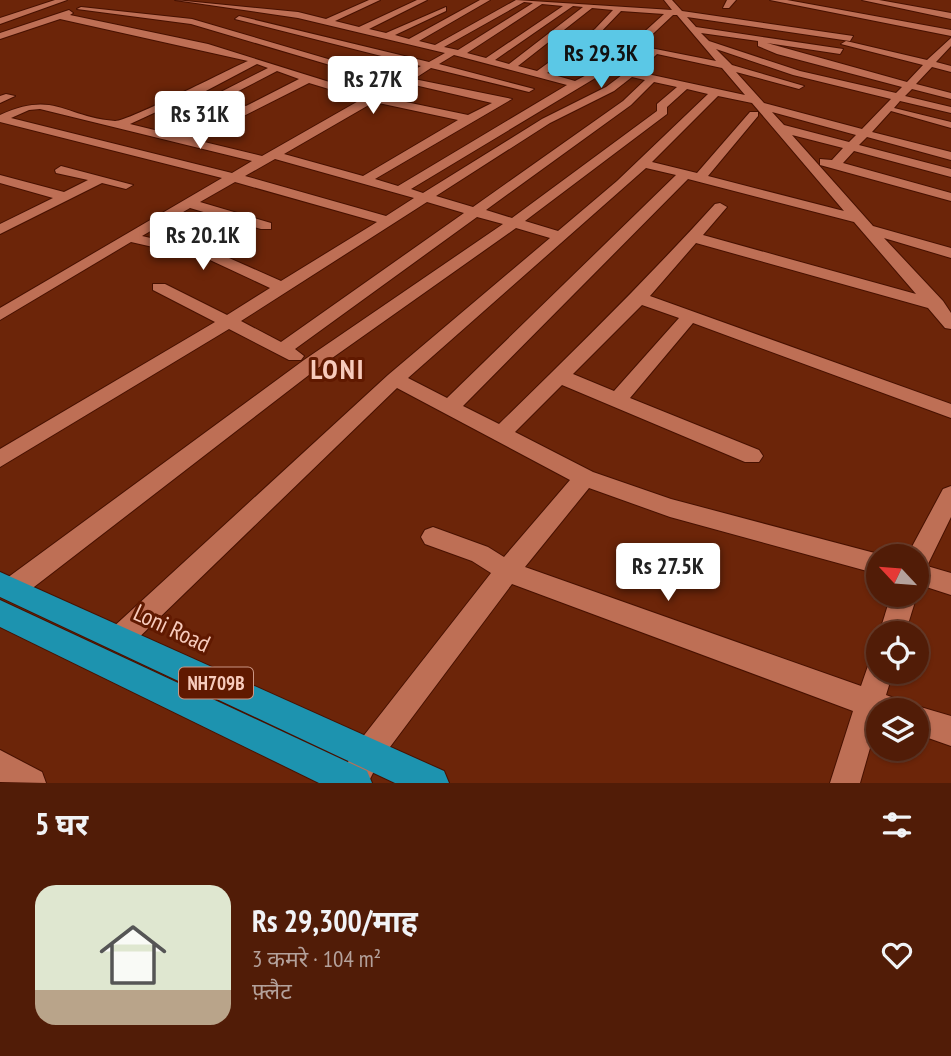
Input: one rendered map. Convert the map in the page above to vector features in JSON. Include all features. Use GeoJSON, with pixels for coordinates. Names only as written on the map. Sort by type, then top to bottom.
{"type":"FeatureCollection","features":[{"type":"Feature","properties":{"kind":"highway","name":"Loni Road"},"geometry":{"type":"LineString","coordinates":[[4,596],[119,639],[432,783]]}},
{"type":"Feature","properties":{"kind":"highway","name":"NH709B"},"geometry":{"type":"LineString","coordinates":[[4,596],[354,782]]}},
{"type":"Feature","properties":{"kind":"street"},"geometry":{"type":"LineString","coordinates":[[0,11],[33,0]]}},
{"type":"Feature","properties":{"kind":"street"},"geometry":{"type":"LineString","coordinates":[[0,21],[63,0]]}},
{"type":"Feature","properties":{"kind":"street"},"geometry":{"type":"LineString","coordinates":[[0,36],[107,0]]}},
{"type":"Feature","properties":{"kind":"street"},"geometry":{"type":"LineString","coordinates":[[178,0],[310,18],[457,52],[576,84]]}},
{"type":"Feature","properties":{"kind":"street"},"geometry":{"type":"LineString","coordinates":[[247,0],[297,6]]}},
{"type":"Feature","properties":{"kind":"street"},"geometry":{"type":"LineString","coordinates":[[326,22],[376,0]]}},
{"type":"Feature","properties":{"kind":"street"},"geometry":{"type":"LineString","coordinates":[[341,26],[398,0]]}},
{"type":"Feature","properties":{"kind":"street"},"geometry":{"type":"LineString","coordinates":[[360,30],[423,0]]}},
{"type":"Feature","properties":{"kind":"street"},"geometry":{"type":"LineString","coordinates":[[410,42],[486,0]]}},
{"type":"Feature","properties":{"kind":"street"},"geometry":{"type":"LineString","coordinates":[[436,48],[524,0],[951,24]]}},
{"type":"Feature","properties":{"kind":"street"},"geometry":{"type":"LineString","coordinates":[[774,0],[810,15],[950,40]]}},
{"type":"Feature","properties":{"kind":"street"},"geometry":{"type":"LineString","coordinates":[[866,0],[951,16]]}},
{"type":"Feature","properties":{"kind":"street"},"geometry":{"type":"LineString","coordinates":[[905,0],[951,8]]}},
{"type":"Feature","properties":{"kind":"street"},"geometry":{"type":"LineString","coordinates":[[0,315],[232,177],[429,65],[457,52],[539,1]]}},
{"type":"Feature","properties":{"kind":"street"},"geometry":{"type":"LineString","coordinates":[[487,61],[566,2]]}},
{"type":"Feature","properties":{"kind":"street"},"geometry":{"type":"LineString","coordinates":[[310,18],[347,3]]}},
{"type":"Feature","properties":{"kind":"street"},"geometry":{"type":"LineString","coordinates":[[373,33],[445,3]]}},
{"type":"Feature","properties":{"kind":"street"},"geometry":{"type":"LineString","coordinates":[[387,36],[445,3]]}},
{"type":"Feature","properties":{"kind":"street"},"geometry":{"type":"LineString","coordinates":[[539,74],[612,19],[619,4]]}},
{"type":"Feature","properties":{"kind":"street"},"geometry":{"type":"LineString","coordinates":[[511,67],[591,5]]}},
{"type":"Feature","properties":{"kind":"street"},"geometry":{"type":"LineString","coordinates":[[156,6],[233,17],[529,89]]}},
{"type":"Feature","properties":{"kind":"street"},"geometry":{"type":"LineString","coordinates":[[672,7],[728,67],[758,107],[867,225],[951,324]]}},
{"type":"Feature","properties":{"kind":"street"},"geometry":{"type":"LineString","coordinates":[[400,190],[501,127],[606,68],[635,47],[672,7]]}},
{"type":"Feature","properties":{"kind":"street"},"geometry":{"type":"LineString","coordinates":[[81,9],[192,22],[329,62],[503,102]]}},
{"type":"Feature","properties":{"kind":"street"},"geometry":{"type":"LineString","coordinates":[[810,15],[847,42]]}},
{"type":"Feature","properties":{"kind":"street"},"geometry":{"type":"LineString","coordinates":[[60,16],[205,46],[278,67],[308,79],[468,119]]}},
{"type":"Feature","properties":{"kind":"street"},"geometry":{"type":"LineString","coordinates":[[829,65],[847,42],[867,27],[950,40]]}},
{"type":"Feature","properties":{"kind":"street"},"geometry":{"type":"LineString","coordinates":[[694,29],[766,40],[847,42],[951,69]]}},
{"type":"Feature","properties":{"kind":"street"},"geometry":{"type":"LineString","coordinates":[[847,42],[866,37]]}},
{"type":"Feature","properties":{"kind":"street"},"geometry":{"type":"LineString","coordinates":[[589,38],[728,67],[838,96]]}},
{"type":"Feature","properties":{"kind":"street"},"geometry":{"type":"LineString","coordinates":[[766,40],[761,44],[766,48],[951,96]]}},
{"type":"Feature","properties":{"kind":"street"},"geometry":{"type":"LineString","coordinates":[[834,165],[950,40]]}},
{"type":"Feature","properties":{"kind":"street"},"geometry":{"type":"LineString","coordinates":[[707,44],[797,73],[951,110]]}},
{"type":"Feature","properties":{"kind":"street"},"geometry":{"type":"LineString","coordinates":[[0,459],[230,321],[546,121],[610,89],[631,74],[655,50]]}},
{"type":"Feature","properties":{"kind":"street"},"geometry":{"type":"LineString","coordinates":[[927,51],[939,53]]}},
{"type":"Feature","properties":{"kind":"street"},"geometry":{"type":"LineString","coordinates":[[117,126],[255,61]]}},
{"type":"Feature","properties":{"kind":"street"},"geometry":{"type":"LineString","coordinates":[[209,102],[278,67]]}},
{"type":"Feature","properties":{"kind":"street"},"geometry":{"type":"LineString","coordinates":[[606,68],[716,92],[758,107],[951,156]]}},
{"type":"Feature","properties":{"kind":"street"},"geometry":{"type":"LineString","coordinates":[[365,180],[468,119],[554,78]]}},
{"type":"Feature","properties":{"kind":"street"},"geometry":{"type":"LineString","coordinates":[[283,349],[627,103],[652,78]]}},
{"type":"Feature","properties":{"kind":"street"},"geometry":{"type":"LineString","coordinates":[[185,141],[308,79]]}},
{"type":"Feature","properties":{"kind":"street"},"geometry":{"type":"LineString","coordinates":[[4,596],[311,364],[514,223],[663,112],[661,106],[684,85]]}},
{"type":"Feature","properties":{"kind":"street"},"geometry":{"type":"LineString","coordinates":[[198,88],[196,96],[209,102],[246,109]]}},
{"type":"Feature","properties":{"kind":"street"},"geometry":{"type":"LineString","coordinates":[[119,639],[395,379],[643,163],[716,92]]}},
{"type":"Feature","properties":{"kind":"street"},"geometry":{"type":"LineString","coordinates":[[0,119],[27,107],[40,106],[117,126],[365,180],[561,236]]}},
{"type":"Feature","properties":{"kind":"street"},"geometry":{"type":"LineString","coordinates":[[875,106],[951,125]]}},
{"type":"Feature","properties":{"kind":"street"},"geometry":{"type":"LineString","coordinates":[[450,407],[692,176],[758,107]]}},
{"type":"Feature","properties":{"kind":"street"},"geometry":{"type":"LineString","coordinates":[[0,119],[232,177],[390,221]]}},
{"type":"Feature","properties":{"kind":"street"},"geometry":{"type":"LineString","coordinates":[[780,128],[951,173]]}},
{"type":"Feature","properties":{"kind":"street"},"geometry":{"type":"LineString","coordinates":[[806,158],[951,197]]}},
{"type":"Feature","properties":{"kind":"street"},"geometry":{"type":"LineString","coordinates":[[643,163],[867,225],[951,253]]}},
{"type":"Feature","properties":{"kind":"street"},"geometry":{"type":"LineString","coordinates":[[61,170],[126,185]]}},
{"type":"Feature","properties":{"kind":"street"},"geometry":{"type":"LineString","coordinates":[[0,179],[65,198]]}},
{"type":"Feature","properties":{"kind":"street"},"geometry":{"type":"LineString","coordinates":[[0,230],[101,179]]}},
{"type":"Feature","properties":{"kind":"street"},"geometry":{"type":"LineString","coordinates":[[187,203],[266,226]]}},
{"type":"Feature","properties":{"kind":"street"},"geometry":{"type":"LineString","coordinates":[[502,433],[639,298],[720,207]]}},
{"type":"Feature","properties":{"kind":"street"},"geometry":{"type":"LineString","coordinates":[[129,237],[215,257],[283,288]]}},
{"type":"Feature","properties":{"kind":"street"},"geometry":{"type":"LineString","coordinates":[[692,237],[951,309]]}},
{"type":"Feature","properties":{"kind":"street"},"geometry":{"type":"LineString","coordinates":[[159,287],[311,364]]}},
{"type":"Feature","properties":{"kind":"street"},"geometry":{"type":"LineString","coordinates":[[639,298],[951,411]]}},
{"type":"Feature","properties":{"kind":"street"},"geometry":{"type":"LineString","coordinates":[[617,400],[689,317]]}},
{"type":"Feature","properties":{"kind":"street"},"geometry":{"type":"LineString","coordinates":[[559,376],[752,456]]}},
{"type":"Feature","properties":{"kind":"street"},"geometry":{"type":"LineString","coordinates":[[395,379],[585,478],[670,508],[866,561]]}},
{"type":"Feature","properties":{"kind":"street"},"geometry":{"type":"LineString","coordinates":[[354,782],[368,753],[507,570],[585,478]]}},
{"type":"Feature","properties":{"kind":"street"},"geometry":{"type":"LineString","coordinates":[[926,544],[951,495]]}},
{"type":"Feature","properties":{"kind":"street"},"geometry":{"type":"LineString","coordinates":[[433,537],[480,554],[507,570],[866,702]]}},
{"type":"Feature","properties":{"kind":"street"},"geometry":{"type":"LineString","coordinates":[[929,577],[951,584]]}},
{"type":"Feature","properties":{"kind":"street"},"geometry":{"type":"LineString","coordinates":[[929,724],[951,731]]}},
{"type":"Feature","properties":{"kind":"street"},"geometry":{"type":"LineString","coordinates":[[845,783],[866,736]]}},
{"type":"Feature","properties":{"kind":"street"},"geometry":{"type":"LineString","coordinates":[[0,765],[31,783]]}},
{"type":"Feature","properties":{"kind":"district","name":"LONI"},"geometry":{"type":"Point","coordinates":[338,368]}}]}
